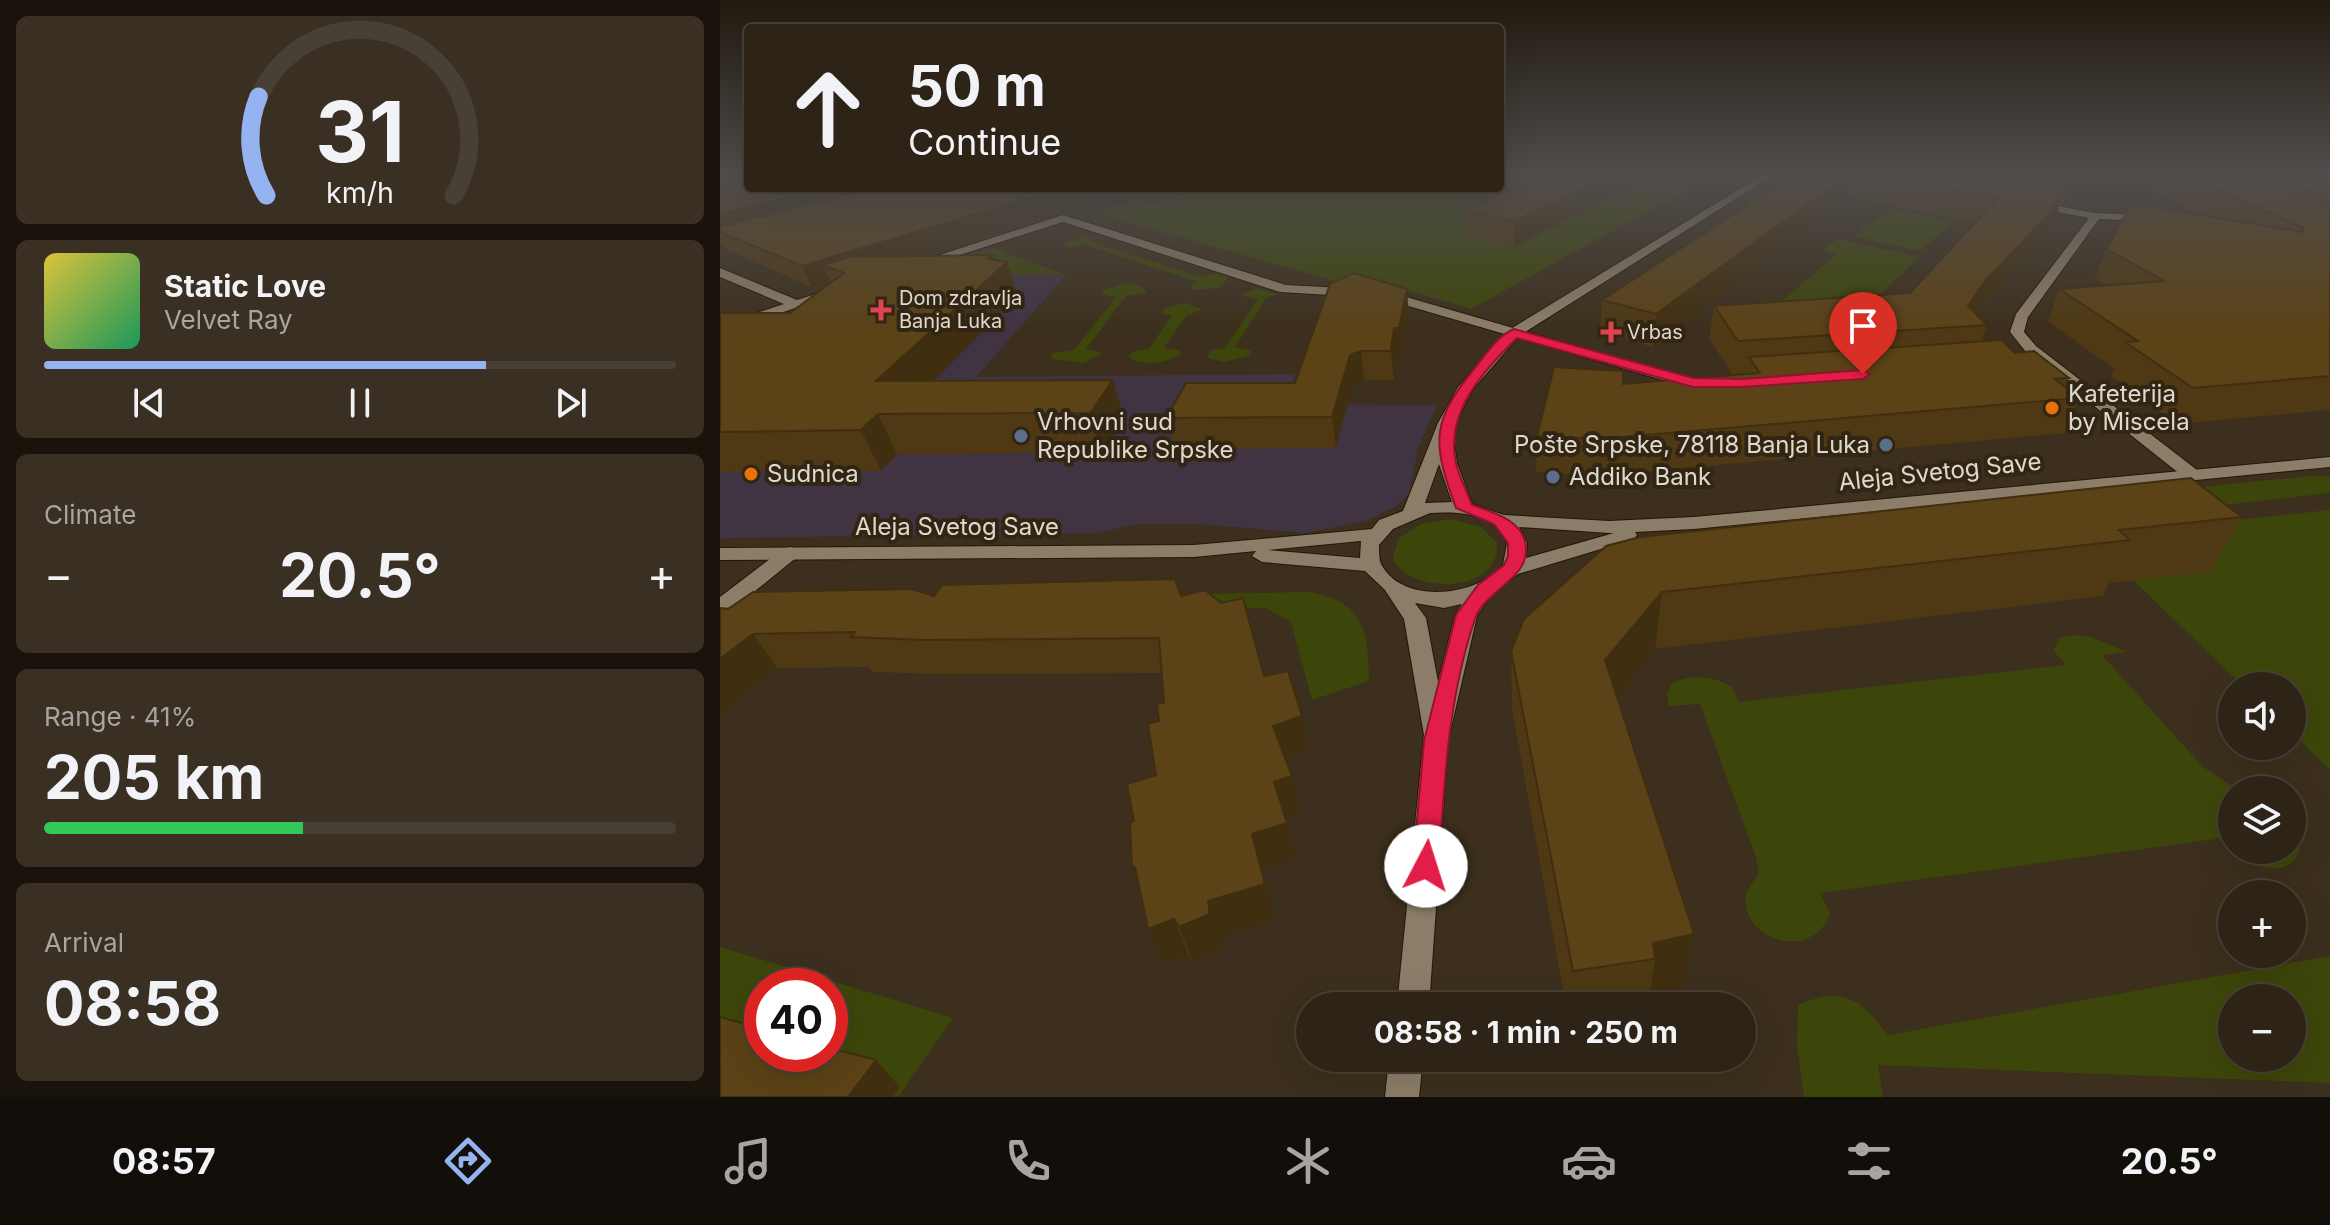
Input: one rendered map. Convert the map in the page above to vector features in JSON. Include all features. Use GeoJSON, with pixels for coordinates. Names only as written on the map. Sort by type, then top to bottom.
{"type":"FeatureCollection","features":[{"type":"Feature","properties":{"kind":"street"},"geometry":{"type":"LineString","coordinates":[[901,270],[1034,227]]}},
{"type":"Feature","properties":{"kind":"street"},"geometry":{"type":"LineString","coordinates":[[1092,227],[1285,289],[1382,294],[1678,380],[1720,383]]}},
{"type":"Feature","properties":{"kind":"street"},"geometry":{"type":"LineString","coordinates":[[1412,512],[1445,428],[1466,387],[1514,333],[1685,227]]}},
{"type":"Feature","properties":{"kind":"street"},"geometry":{"type":"LineString","coordinates":[[2088,227],[2017,326],[2022,339],[2191,474]]}},
{"type":"Feature","properties":{"kind":"street"},"geometry":{"type":"LineString","coordinates":[[720,272],[798,305]]}},
{"type":"Feature","properties":{"kind":"street"},"geometry":{"type":"LineString","coordinates":[[720,330],[842,290]]}},
{"type":"Feature","properties":{"kind":"street"},"geometry":{"type":"LineString","coordinates":[[2023,362],[2046,361]]}},
{"type":"Feature","properties":{"kind":"street"},"geometry":{"type":"LineString","coordinates":[[1445,428],[1448,463],[1464,508]]}},
{"type":"Feature","properties":{"kind":"street","name":"Aleja Svetog Save"},"geometry":{"type":"LineString","coordinates":[[1500,520],[1609,527],[1694,523],[2330,462]]}},
{"type":"Feature","properties":{"kind":"street"},"geometry":{"type":"LineString","coordinates":[[1414,992],[1435,741],[1466,615],[1485,589],[1511,569],[1517,556],[1517,542],[1500,520],[1464,508],[1438,507],[1412,512],[1377,534],[1367,550],[1374,575],[1395,591],[1415,618],[1435,741]]}},
{"type":"Feature","properties":{"kind":"street","name":"Aleja Svetog Save"},"geometry":{"type":"LineString","coordinates":[[1511,569],[1612,537],[1694,523]]}},
{"type":"Feature","properties":{"kind":"street","name":"Aleja Svetog Save"},"geometry":{"type":"LineString","coordinates":[[1194,551],[1377,534]]}},
{"type":"Feature","properties":{"kind":"street","name":"Aleja Svetog Save"},"geometry":{"type":"LineString","coordinates":[[720,554],[1194,551],[1369,565]]}},
{"type":"Feature","properties":{"kind":"street"},"geometry":{"type":"LineString","coordinates":[[720,608],[790,553]]}},
{"type":"Feature","properties":{"kind":"street"},"geometry":{"type":"LineString","coordinates":[[1395,591],[1416,597],[1445,599],[1485,589]]}},
{"type":"Feature","properties":{"kind":"street"},"geometry":{"type":"LineString","coordinates":[[1405,1072],[1402,1096],[1416,1097]]}},
{"type":"Feature","properties":{"kind":"shaded area"},"geometry":{"type":"Polygon","coordinates":[[[987,246],[1066,275],[976,377],[1295,374],[1286,404],[1437,405],[1418,448],[1409,495],[1394,507],[1366,521],[1305,533],[1197,524],[1136,524],[1097,533],[720,538],[720,335],[987,246]]]}},
{"type":"Feature","properties":{"kind":"green space"},"geometry":{"type":"Polygon","coordinates":[[[1146,227],[1620,227],[1471,309],[1401,288],[1338,282],[1146,227]]]}},
{"type":"Feature","properties":{"kind":"green space"},"geometry":{"type":"Polygon","coordinates":[[[1865,227],[1947,227],[1920,251],[1853,236],[1865,227]]]}},
{"type":"Feature","properties":{"kind":"green space"},"geometry":{"type":"Polygon","coordinates":[[[1083,236],[1097,238],[1091,242],[1202,277],[1216,273],[1228,277],[1219,288],[1193,290],[1190,287],[1197,282],[1084,244],[1069,248],[1060,245],[1083,236]]]}},
{"type":"Feature","properties":{"kind":"green space"},"geometry":{"type":"Polygon","coordinates":[[[1838,239],[1919,257],[1862,312],[1776,306],[1837,254],[1823,250],[1838,239]]]}},
{"type":"Feature","properties":{"kind":"green space"},"geometry":{"type":"Polygon","coordinates":[[[993,248],[1066,275],[1020,275],[959,259],[993,248]]]}},
{"type":"Feature","properties":{"kind":"green space"},"geometry":{"type":"Polygon","coordinates":[[[1127,283],[1142,287],[1147,293],[1126,296],[1086,349],[1103,353],[1084,363],[1051,359],[1053,353],[1074,350],[1116,297],[1102,295],[1103,290],[1127,283]]]}},
{"type":"Feature","properties":{"kind":"green space"},"geometry":{"type":"Polygon","coordinates":[[[1257,288],[1277,294],[1266,298],[1235,347],[1251,350],[1251,355],[1224,362],[1207,357],[1211,350],[1225,348],[1258,299],[1240,295],[1257,288]]]}},
{"type":"Feature","properties":{"kind":"green space"},"geometry":{"type":"Polygon","coordinates":[[[1186,303],[1202,310],[1187,315],[1164,348],[1179,350],[1181,354],[1154,363],[1128,357],[1134,351],[1149,349],[1172,315],[1162,313],[1164,308],[1186,303]]]}},
{"type":"Feature","properties":{"kind":"green space"},"geometry":{"type":"Polygon","coordinates":[[[2330,476],[2330,493],[2187,509],[2120,495],[2330,476]]]}},
{"type":"Feature","properties":{"kind":"green space"},"geometry":{"type":"Polygon","coordinates":[[[2330,510],[2330,770],[2306,747],[2306,672],[2228,672],[2133,580],[2160,528],[2330,510]]]}},
{"type":"Feature","properties":{"kind":"green space"},"geometry":{"type":"Polygon","coordinates":[[[1452,519],[1481,527],[1497,543],[1494,560],[1485,572],[1471,580],[1454,584],[1418,579],[1403,571],[1393,559],[1398,539],[1421,524],[1452,519]]]}},
{"type":"Feature","properties":{"kind":"green space"},"geometry":{"type":"Polygon","coordinates":[[[1310,592],[1342,603],[1352,612],[1365,634],[1369,664],[1369,681],[1312,700],[1291,622],[1266,608],[948,616],[782,602],[1310,592]]]}},
{"type":"Feature","properties":{"kind":"green space"},"geometry":{"type":"Polygon","coordinates":[[[2061,637],[2091,637],[2127,652],[2102,655],[2202,766],[2218,777],[2218,839],[1820,893],[1830,914],[1821,929],[1809,938],[1794,941],[1779,940],[1765,934],[1754,924],[1747,911],[1746,895],[1759,874],[1756,857],[1700,704],[1669,706],[1667,694],[1672,683],[1695,677],[1716,680],[1731,686],[1739,702],[2066,665],[2053,650],[2061,637]]]}},
{"type":"Feature","properties":{"kind":"green space"},"geometry":{"type":"Polygon","coordinates":[[[2254,864],[2290,864],[2280,868],[2254,864]]]}},
{"type":"Feature","properties":{"kind":"green space"},"geometry":{"type":"Polygon","coordinates":[[[720,947],[789,968],[744,968],[744,1072],[848,1072],[848,986],[953,1018],[898,1097],[720,1097],[720,947]]]}},
{"type":"Feature","properties":{"kind":"green space"},"geometry":{"type":"Polygon","coordinates":[[[2330,956],[2330,1083],[1878,1065],[1883,1097],[1804,1097],[1797,1046],[1798,1005],[1813,999],[1838,996],[1859,1004],[1888,1035],[2263,968],[2306,968],[2306,960],[2330,956]]]}},
{"type":"Feature","properties":{"kind":"building"},"geometry":{"type":"Polygon","coordinates":[[[720,227],[932,227],[802,266],[720,232],[720,227]]]}},
{"type":"Feature","properties":{"kind":"building"},"geometry":{"type":"Polygon","coordinates":[[[1714,227],[1776,227],[1656,314],[1602,300],[1714,227]]]}},
{"type":"Feature","properties":{"kind":"building"},"geometry":{"type":"Polygon","coordinates":[[[1971,227],[2036,227],[1985,281],[1968,306],[1987,325],[1738,341],[1714,306],[1910,293],[1971,227]]]}},
{"type":"Feature","properties":{"kind":"building"},"geometry":{"type":"Polygon","coordinates":[[[2119,227],[2273,227],[2303,232],[2304,228],[2330,227],[2330,376],[2193,388],[2125,342],[2138,341],[2059,289],[2164,281],[2107,249],[2119,227]]]}},
{"type":"Feature","properties":{"kind":"building"},"geometry":{"type":"Polygon","coordinates":[[[992,255],[988,259],[1007,262],[876,381],[1113,380],[1090,413],[878,414],[861,430],[720,432],[720,313],[790,313],[844,273],[823,265],[849,257],[992,255]]]}},
{"type":"Feature","properties":{"kind":"building"},"geometry":{"type":"Polygon","coordinates":[[[1354,273],[1407,289],[1399,328],[1394,328],[1391,351],[1361,351],[1350,355],[1332,417],[1166,418],[1186,383],[1295,383],[1330,284],[1354,273]]]}},
{"type":"Feature","properties":{"kind":"building"},"geometry":{"type":"Polygon","coordinates":[[[2002,340],[2015,353],[2034,351],[2069,378],[2055,379],[2079,398],[1598,439],[1537,436],[1554,367],[1623,371],[1623,384],[1760,373],[1749,357],[2002,340]]]}},
{"type":"Feature","properties":{"kind":"building"},"geometry":{"type":"Polygon","coordinates":[[[2191,478],[2242,517],[2119,530],[2130,540],[1662,592],[1605,660],[1694,934],[1653,943],[1655,959],[1573,971],[1511,651],[1524,619],[1606,546],[1640,537],[2191,478]]]}},
{"type":"Feature","properties":{"kind":"building"},"geometry":{"type":"Polygon","coordinates":[[[1175,579],[1181,596],[1205,590],[1221,603],[1243,598],[1264,676],[1288,671],[1302,716],[1273,726],[1292,776],[1274,782],[1287,823],[1252,834],[1265,884],[1208,901],[1210,914],[1179,927],[1174,919],[1148,929],[1135,867],[1132,868],[1130,823],[1134,821],[1127,784],[1156,775],[1148,724],[1159,721],[1157,704],[1164,703],[1159,638],[925,640],[851,637],[855,632],[753,634],[720,659],[720,608],[728,609],[753,592],[912,589],[934,596],[942,585],[1175,579]]]}},
{"type":"Feature","properties":{"kind":"building"},"geometry":{"type":"Polygon","coordinates":[[[720,1017],[744,1024],[744,1072],[848,1072],[848,1053],[876,1060],[848,1097],[720,1097],[720,1017]]]}},
{"type":"Feature","properties":{"kind":"place","name":"Dom zdravlja Banja Luka"},"geometry":{"type":"Point","coordinates":[881,310]}},
{"type":"Feature","properties":{"kind":"place","name":"Vrbas"},"geometry":{"type":"Point","coordinates":[1611,332]}},
{"type":"Feature","properties":{"kind":"place","name":"Kafeterija by Miscela"},"geometry":{"type":"Point","coordinates":[2052,408]}},
{"type":"Feature","properties":{"kind":"place","name":"Vrhovni sud Republike Srpske"},"geometry":{"type":"Point","coordinates":[1021,436]}},
{"type":"Feature","properties":{"kind":"place","name":"Pošte Srpske, 78118 Banja Luka"},"geometry":{"type":"Point","coordinates":[1886,445]}},
{"type":"Feature","properties":{"kind":"place","name":"Sudnica"},"geometry":{"type":"Point","coordinates":[751,474]}},
{"type":"Feature","properties":{"kind":"place","name":"Addiko Bank"},"geometry":{"type":"Point","coordinates":[1553,477]}},
{"type":"Feature","properties":{"kind":"route"},"geometry":{"type":"LineString","coordinates":[[1426,866],[1435,741],[1466,615],[1485,589],[1511,569],[1517,556],[1517,542],[1500,520],[1464,508],[1448,463],[1446,423],[1466,387],[1494,352],[1514,333],[1693,382],[1742,383],[1863,374]]}}]}
